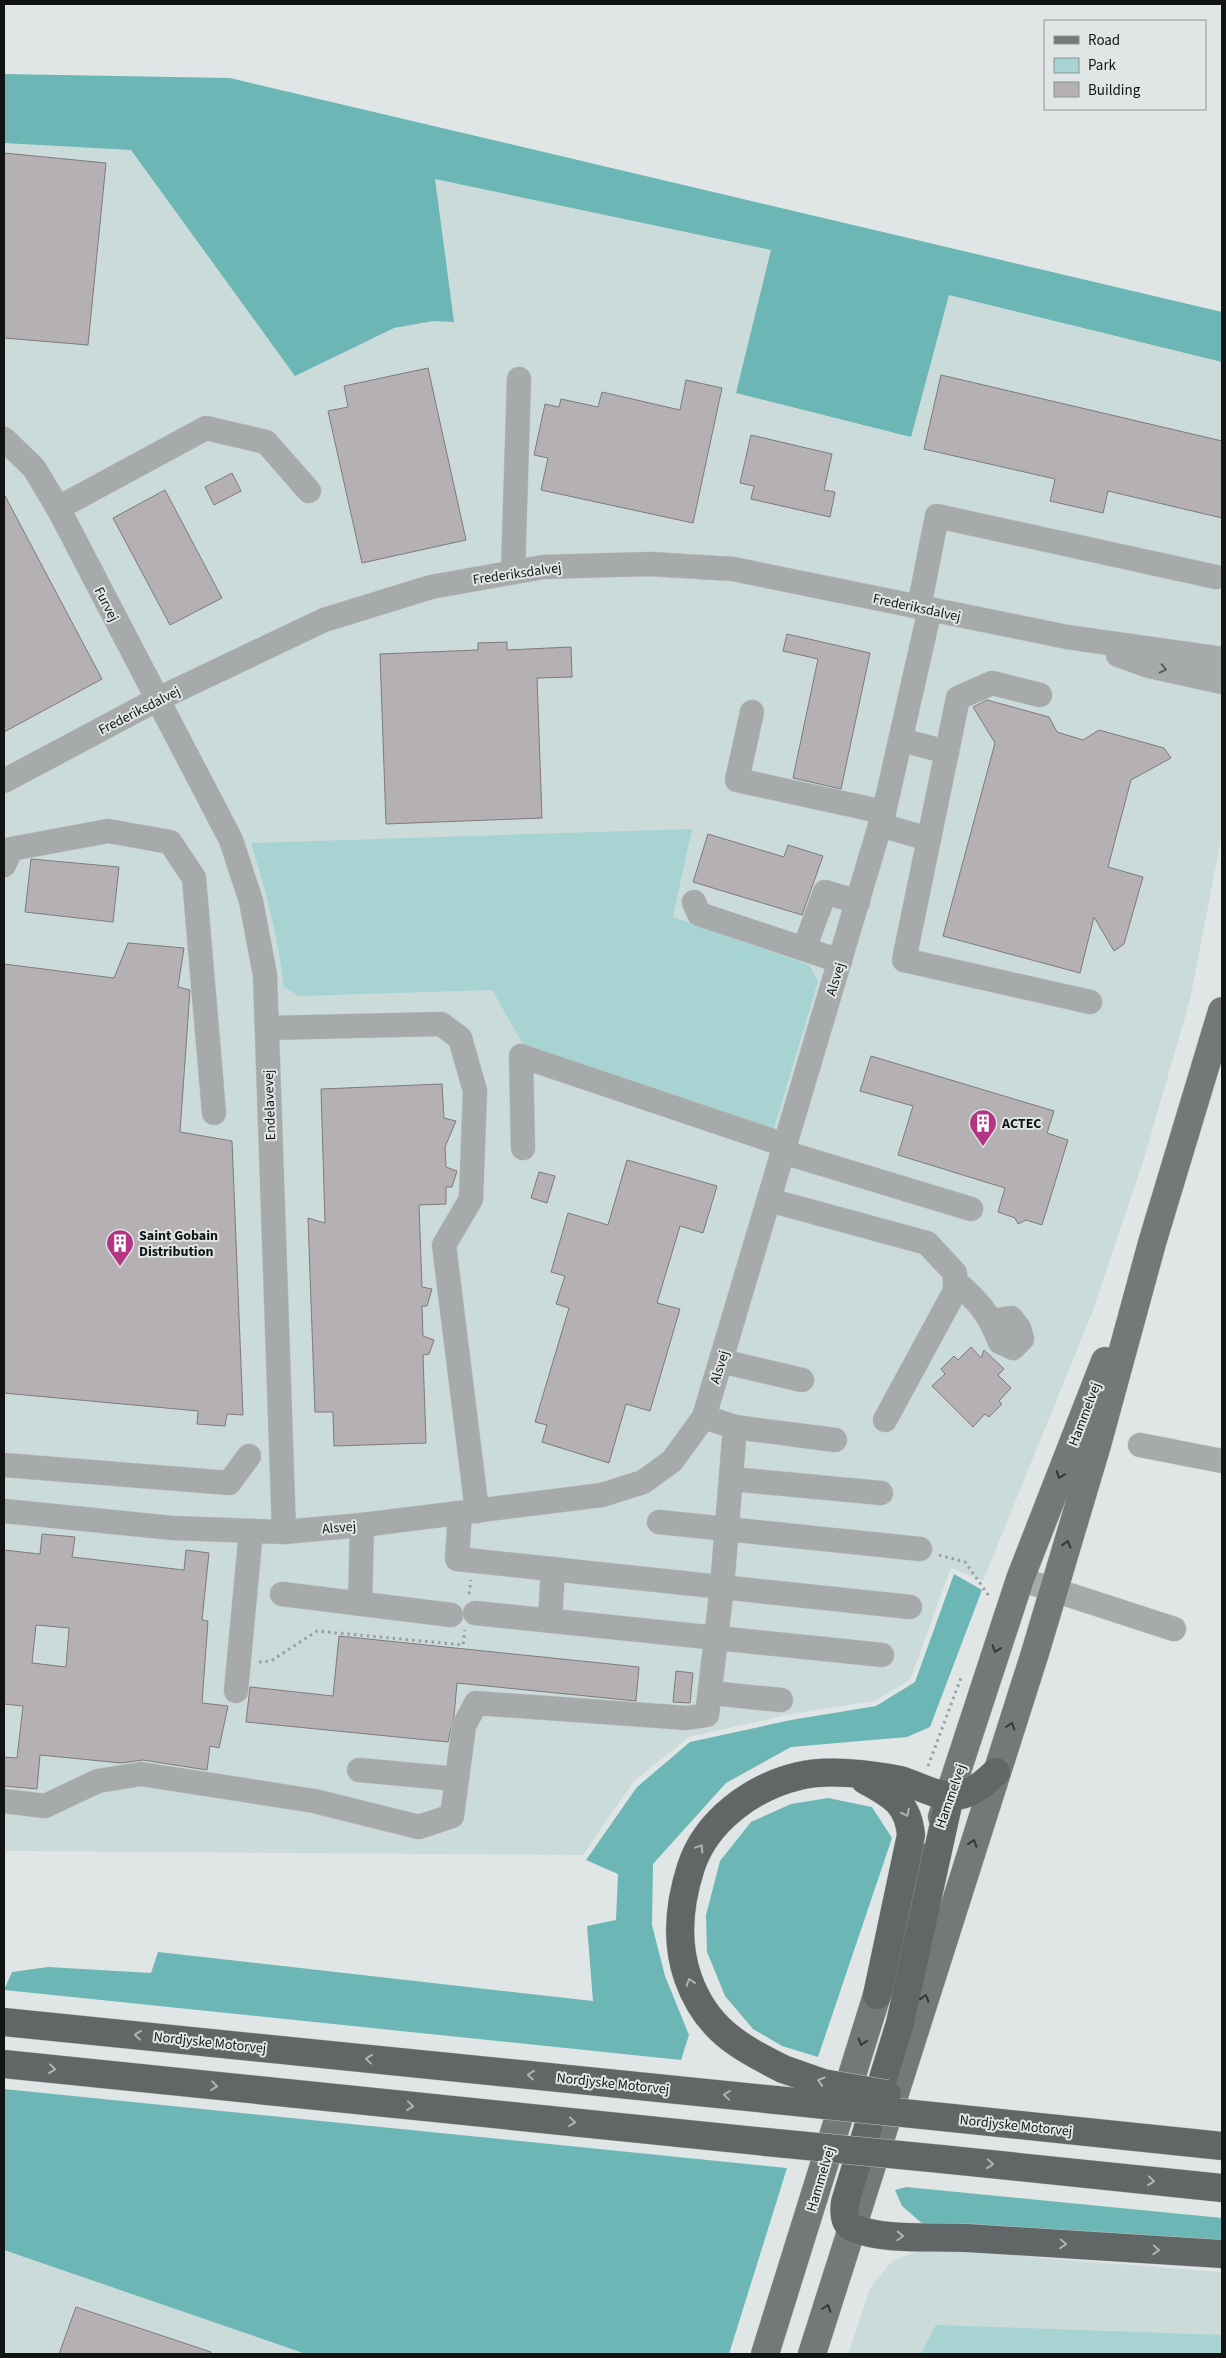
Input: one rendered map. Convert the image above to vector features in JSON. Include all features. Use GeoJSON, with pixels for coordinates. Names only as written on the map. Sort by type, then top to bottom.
{"type":"FeatureCollection","features":[{"type":"Feature","properties":{"kind":"highway"},"geometry":{"type":"LineString","coordinates":[[996,1772],[984,1784],[967,1793],[950,1796],[900,1780],[855,1774],[800,1775],[763,1788],[726,1813],[696,1852],[682,1893],[679,1926],[682,1960],[694,1992],[711,2021],[742,2048],[783,2069],[823,2082],[954,2111],[1222,2139]]}},
{"type":"Feature","properties":{"kind":"highway"},"geometry":{"type":"LineString","coordinates":[[855,1774],[892,1796],[903,1806],[910,1820],[911,1835],[908,1857],[877,1995]]}},
{"type":"Feature","properties":{"kind":"highway"},"geometry":{"type":"LineString","coordinates":[[950,1796],[900,2023],[845,2202],[846,2221],[852,2228],[885,2235],[965,2238],[1222,2254]]}},
{"type":"Feature","properties":{"kind":"highway","name":"Nordjyske Motorvej"},"geometry":{"type":"LineString","coordinates":[[4,2022],[776,2100],[954,2111],[1222,2146]]}},
{"type":"Feature","properties":{"kind":"highway"},"geometry":{"type":"LineString","coordinates":[[4,2064],[1222,2188]]}},
{"type":"Feature","properties":{"kind":"main road","name":"Hammelvej"},"geometry":{"type":"LineString","coordinates":[[812,2354],[1053,1591],[1097,1445],[1152,1243],[1222,1011]]}},
{"type":"Feature","properties":{"kind":"main road","name":"Hammelvej"},"geometry":{"type":"LineString","coordinates":[[765,2354],[877,1995],[950,1796],[986,1679],[1020,1580],[1152,1243]]}},
{"type":"Feature","properties":{"kind":"main road"},"geometry":{"type":"LineString","coordinates":[[782,2354],[820,2180]]}},
{"type":"Feature","properties":{"kind":"street"},"geometry":{"type":"LineString","coordinates":[[513,572],[518,378]]}},
{"type":"Feature","properties":{"kind":"street"},"geometry":{"type":"LineString","coordinates":[[58,508],[206,428],[266,442],[308,491]]}},
{"type":"Feature","properties":{"kind":"street","name":"Furvej"},"geometry":{"type":"LineString","coordinates":[[4,439],[34,468],[58,508],[156,700]]}},
{"type":"Feature","properties":{"kind":"street","name":"Alsvej"},"geometry":{"type":"LineString","coordinates":[[4,1511],[172,1528],[284,1532],[362,1525],[602,1495],[643,1482],[672,1461],[704,1417],[882,818],[901,740],[924,608],[937,516],[1216,577]]}},
{"type":"Feature","properties":{"kind":"street","name":"Frederiksdalvej"},"geometry":{"type":"LineString","coordinates":[[4,780],[156,700],[324,620],[431,587],[543,567],[650,564],[733,569],[1067,637],[1222,659]]}},
{"type":"Feature","properties":{"kind":"street","name":"Frederiksdalvej"},"geometry":{"type":"LineString","coordinates":[[1067,637],[1149,666],[1222,682]]}},
{"type":"Feature","properties":{"kind":"street"},"geometry":{"type":"LineString","coordinates":[[1040,695],[992,683],[958,698],[904,960],[1090,1002]]}},
{"type":"Feature","properties":{"kind":"street","name":"Endelavevej"},"geometry":{"type":"LineString","coordinates":[[156,700],[234,849],[251,901],[263,966],[284,1532]]}},
{"type":"Feature","properties":{"kind":"street"},"geometry":{"type":"LineString","coordinates":[[752,712],[737,780],[882,818],[929,839]]}},
{"type":"Feature","properties":{"kind":"street"},"geometry":{"type":"LineString","coordinates":[[901,740],[947,752]]}},
{"type":"Feature","properties":{"kind":"street"},"geometry":{"type":"LineString","coordinates":[[4,865],[10,849],[108,831],[170,842],[194,878],[214,1114]]}},
{"type":"Feature","properties":{"kind":"street"},"geometry":{"type":"LineString","coordinates":[[804,949],[825,892],[858,902]]}},
{"type":"Feature","properties":{"kind":"street"},"geometry":{"type":"LineString","coordinates":[[694,902],[699,914],[840,961]]}},
{"type":"Feature","properties":{"kind":"street"},"geometry":{"type":"LineString","coordinates":[[266,1028],[441,1024],[460,1038],[475,1092],[471,1199],[444,1245],[468,1512],[457,1559],[910,1607]]}},
{"type":"Feature","properties":{"kind":"street"},"geometry":{"type":"LineString","coordinates":[[523,1148],[521,1056],[784,1148],[971,1210]]}},
{"type":"Feature","properties":{"kind":"street"},"geometry":{"type":"LineString","coordinates":[[769,1200],[927,1243],[956,1272],[955,1291],[885,1420]]}},
{"type":"Feature","properties":{"kind":"street"},"geometry":{"type":"LineString","coordinates":[[955,1280],[980,1303],[991,1321]]}},
{"type":"Feature","properties":{"kind":"street"},"geometry":{"type":"LineString","coordinates":[[721,1361],[802,1380]]}},
{"type":"Feature","properties":{"kind":"street"},"geometry":{"type":"LineString","coordinates":[[704,1417],[736,1427],[835,1440]]}},
{"type":"Feature","properties":{"kind":"street"},"geometry":{"type":"LineString","coordinates":[[4,1801],[46,1806],[98,1781],[141,1774],[314,1801],[419,1827],[452,1816],[464,1726],[476,1703],[687,1718],[707,1715],[722,1587],[736,1427]]}},
{"type":"Feature","properties":{"kind":"street"},"geometry":{"type":"LineString","coordinates":[[1140,1445],[1222,1461]]}},
{"type":"Feature","properties":{"kind":"street"},"geometry":{"type":"LineString","coordinates":[[4,1466],[230,1483],[249,1456]]}},
{"type":"Feature","properties":{"kind":"street"},"geometry":{"type":"LineString","coordinates":[[731,1479],[881,1493]]}},
{"type":"Feature","properties":{"kind":"street"},"geometry":{"type":"LineString","coordinates":[[659,1522],[920,1550]]}},
{"type":"Feature","properties":{"kind":"street"},"geometry":{"type":"LineString","coordinates":[[360,1604],[362,1525]]}},
{"type":"Feature","properties":{"kind":"street"},"geometry":{"type":"LineString","coordinates":[[236,1691],[251,1531]]}},
{"type":"Feature","properties":{"kind":"street"},"geometry":{"type":"LineString","coordinates":[[550,1621],[553,1569]]}},
{"type":"Feature","properties":{"kind":"street"},"geometry":{"type":"LineString","coordinates":[[1020,1580],[1174,1629]]}},
{"type":"Feature","properties":{"kind":"street"},"geometry":{"type":"LineString","coordinates":[[282,1594],[451,1614]]}},
{"type":"Feature","properties":{"kind":"street"},"geometry":{"type":"LineString","coordinates":[[474,1613],[882,1655]]}},
{"type":"Feature","properties":{"kind":"street"},"geometry":{"type":"LineString","coordinates":[[710,1693],[781,1700]]}},
{"type":"Feature","properties":{"kind":"street"},"geometry":{"type":"LineString","coordinates":[[359,1770],[457,1779]]}},
{"type":"Feature","properties":{"kind":"path"},"geometry":{"type":"LineString","coordinates":[[920,1550],[965,1562],[993,1601]]}},
{"type":"Feature","properties":{"kind":"shaded area"},"geometry":{"type":"Polygon","coordinates":[[[4,74],[230,78],[1222,312],[1222,362],[949,295],[911,437],[736,393],[771,250],[435,179],[454,322],[433,321],[394,328],[295,376],[131,150],[4,143],[4,74]]]}},
{"type":"Feature","properties":{"kind":"shaded area"},"geometry":{"type":"Polygon","coordinates":[[[4,113],[216,115],[1222,338],[1222,834],[1190,1000],[1143,1162],[1092,1313],[983,1581],[951,1568],[910,1680],[874,1701],[791,1714],[689,1737],[634,1781],[583,1855],[4,1851],[4,113]]]}},
{"type":"Feature","properties":{"kind":"shaded area"},"geometry":{"type":"Polygon","coordinates":[[[954,1574],[982,1590],[930,1727],[907,1737],[791,1747],[726,1783],[653,1864],[652,1925],[665,1976],[689,2035],[681,2060],[4,1990],[12,1972],[48,1967],[151,1973],[158,1952],[593,2001],[587,1926],[616,1920],[618,1874],[586,1860],[637,1787],[690,1742],[791,1720],[876,1706],[915,1682],[954,1574]]]}},
{"type":"Feature","properties":{"kind":"shaded area"},"geometry":{"type":"Polygon","coordinates":[[[828,1798],[872,1807],[892,1838],[818,2057],[782,2046],[753,2029],[725,1996],[707,1952],[706,1915],[720,1861],[751,1822],[791,1804],[828,1798]]]}},
{"type":"Feature","properties":{"kind":"shaded area"},"geometry":{"type":"Polygon","coordinates":[[[4,2089],[787,2168],[729,2354],[306,2354],[4,2250],[4,2089]]]}},
{"type":"Feature","properties":{"kind":"shaded area"},"geometry":{"type":"Polygon","coordinates":[[[906,2187],[1222,2218],[1222,2241],[924,2225],[902,2206],[895,2190],[906,2187]]]}},
{"type":"Feature","properties":{"kind":"shaded area"},"geometry":{"type":"Polygon","coordinates":[[[925,2249],[1222,2272],[1222,2354],[848,2354],[870,2288],[892,2261],[925,2249]]]}},
{"type":"Feature","properties":{"kind":"shaded area"},"geometry":{"type":"Polygon","coordinates":[[[4,2250],[306,2354],[4,2354],[4,2250]]]}},
{"type":"Feature","properties":{"kind":"green space"},"geometry":{"type":"Polygon","coordinates":[[[692,829],[673,917],[809,965],[818,981],[772,1135],[524,1046],[492,990],[299,996],[284,987],[271,914],[251,843],[692,829]]]}},
{"type":"Feature","properties":{"kind":"green space"},"geometry":{"type":"Polygon","coordinates":[[[936,2325],[1222,2335],[1222,2354],[921,2354],[936,2325]]]}},
{"type":"Feature","properties":{"kind":"building"},"geometry":{"type":"Polygon","coordinates":[[[4,153],[106,163],[88,345],[4,338],[4,153]]]}},
{"type":"Feature","properties":{"kind":"building"},"geometry":{"type":"Polygon","coordinates":[[[428,368],[466,540],[362,563],[328,411],[348,407],[344,386],[428,368]]]}},
{"type":"Feature","properties":{"kind":"building"},"geometry":{"type":"Polygon","coordinates":[[[941,375],[1222,441],[1222,518],[1108,491],[1103,513],[1050,501],[1055,479],[924,449],[941,375]]]}},
{"type":"Feature","properties":{"kind":"building"},"geometry":{"type":"Polygon","coordinates":[[[686,380],[722,388],[693,523],[541,490],[548,458],[534,455],[545,404],[559,407],[561,399],[598,407],[602,392],[680,410],[686,380]]]}},
{"type":"Feature","properties":{"kind":"building"},"geometry":{"type":"Polygon","coordinates":[[[751,435],[832,454],[824,490],[835,492],[830,517],[751,499],[754,486],[740,483],[751,435]]]}},
{"type":"Feature","properties":{"kind":"building"},"geometry":{"type":"Polygon","coordinates":[[[232,473],[241,491],[214,505],[205,487],[232,473]]]}},
{"type":"Feature","properties":{"kind":"building"},"geometry":{"type":"Polygon","coordinates":[[[165,490],[222,598],[170,625],[113,518],[165,490]]]}},
{"type":"Feature","properties":{"kind":"building"},"geometry":{"type":"Polygon","coordinates":[[[4,494],[102,679],[4,732],[4,494]]]}},
{"type":"Feature","properties":{"kind":"building"},"geometry":{"type":"Polygon","coordinates":[[[787,634],[870,653],[841,789],[793,778],[818,659],[783,651],[787,634]]]}},
{"type":"Feature","properties":{"kind":"building"},"geometry":{"type":"Polygon","coordinates":[[[507,642],[507,650],[571,647],[572,677],[537,678],[542,818],[386,824],[380,654],[478,650],[478,643],[507,642]]]}},
{"type":"Feature","properties":{"kind":"building"},"geometry":{"type":"Polygon","coordinates":[[[987,700],[1049,717],[1057,732],[1083,740],[1099,730],[1164,748],[1171,758],[1131,780],[1108,867],[1143,877],[1124,944],[1114,951],[1094,917],[1080,973],[943,936],[995,743],[973,707],[987,700]]]}},
{"type":"Feature","properties":{"kind":"building"},"geometry":{"type":"Polygon","coordinates":[[[708,834],[784,857],[788,845],[823,856],[802,915],[693,882],[708,834]]]}},
{"type":"Feature","properties":{"kind":"building"},"geometry":{"type":"Polygon","coordinates":[[[31,859],[119,867],[113,922],[25,912],[31,859]]]}},
{"type":"Feature","properties":{"kind":"building","name":"Saint Gobain Distribution"},"geometry":{"type":"Polygon","coordinates":[[[128,943],[184,948],[178,987],[190,990],[180,1132],[232,1141],[243,1415],[227,1414],[225,1426],[197,1424],[198,1411],[4,1393],[4,964],[114,978],[128,943]]]}},
{"type":"Feature","properties":{"kind":"building","name":"ACTEC"},"geometry":{"type":"Polygon","coordinates":[[[871,1056],[1054,1111],[1047,1133],[1068,1140],[1042,1225],[1026,1220],[1018,1224],[1015,1218],[998,1212],[1005,1188],[898,1155],[913,1106],[860,1091],[871,1056]]]}},
{"type":"Feature","properties":{"kind":"building"},"geometry":{"type":"Polygon","coordinates":[[[442,1084],[444,1118],[456,1121],[445,1147],[446,1167],[457,1171],[452,1187],[446,1187],[446,1204],[419,1205],[422,1287],[432,1289],[427,1306],[422,1306],[423,1336],[434,1340],[429,1354],[423,1355],[426,1443],[334,1446],[333,1412],[315,1412],[308,1218],[325,1223],[321,1089],[442,1084]]]}},
{"type":"Feature","properties":{"kind":"building"},"geometry":{"type":"Polygon","coordinates":[[[627,1160],[717,1186],[703,1233],[680,1226],[657,1303],[680,1309],[650,1411],[626,1404],[609,1463],[542,1442],[547,1425],[535,1422],[569,1308],[556,1304],[565,1276],[551,1272],[568,1213],[608,1225],[627,1160]]]}},
{"type":"Feature","properties":{"kind":"building"},"geometry":{"type":"Polygon","coordinates":[[[539,1172],[555,1176],[547,1203],[531,1198],[539,1172]]]}},
{"type":"Feature","properties":{"kind":"building"},"geometry":{"type":"Polygon","coordinates":[[[971,1347],[981,1358],[984,1350],[1004,1369],[998,1375],[1011,1388],[999,1401],[1002,1404],[989,1417],[985,1414],[973,1427],[932,1386],[945,1374],[941,1369],[954,1356],[958,1360],[971,1347]]]}},
{"type":"Feature","properties":{"kind":"building"},"geometry":{"type":"Polygon","coordinates":[[[42,1534],[75,1537],[72,1557],[184,1570],[186,1550],[209,1553],[202,1620],[208,1621],[202,1703],[228,1706],[219,1748],[210,1746],[207,1770],[143,1760],[121,1763],[40,1755],[37,1789],[4,1786],[4,1757],[17,1758],[23,1706],[4,1704],[4,1550],[40,1554],[42,1534]],[[36,1625],[32,1663],[66,1667],[69,1628],[36,1625]]]}},
{"type":"Feature","properties":{"kind":"building"},"geometry":{"type":"Polygon","coordinates":[[[339,1636],[639,1667],[636,1701],[457,1683],[454,1716],[448,1742],[246,1722],[250,1687],[333,1696],[339,1636]]]}},
{"type":"Feature","properties":{"kind":"building"},"geometry":{"type":"Polygon","coordinates":[[[676,1671],[693,1673],[690,1703],[673,1702],[676,1671]]]}},
{"type":"Feature","properties":{"kind":"building"},"geometry":{"type":"Polygon","coordinates":[[[76,2307],[211,2352],[211,2354],[59,2354],[76,2307]]]}},
{"type":"Feature","properties":{"kind":"place","name":"ACTEC"},"geometry":{"type":"Point","coordinates":[983,1147]}},
{"type":"Feature","properties":{"kind":"place","name":"Saint Gobain Distribution"},"geometry":{"type":"Point","coordinates":[120,1267]}}]}
